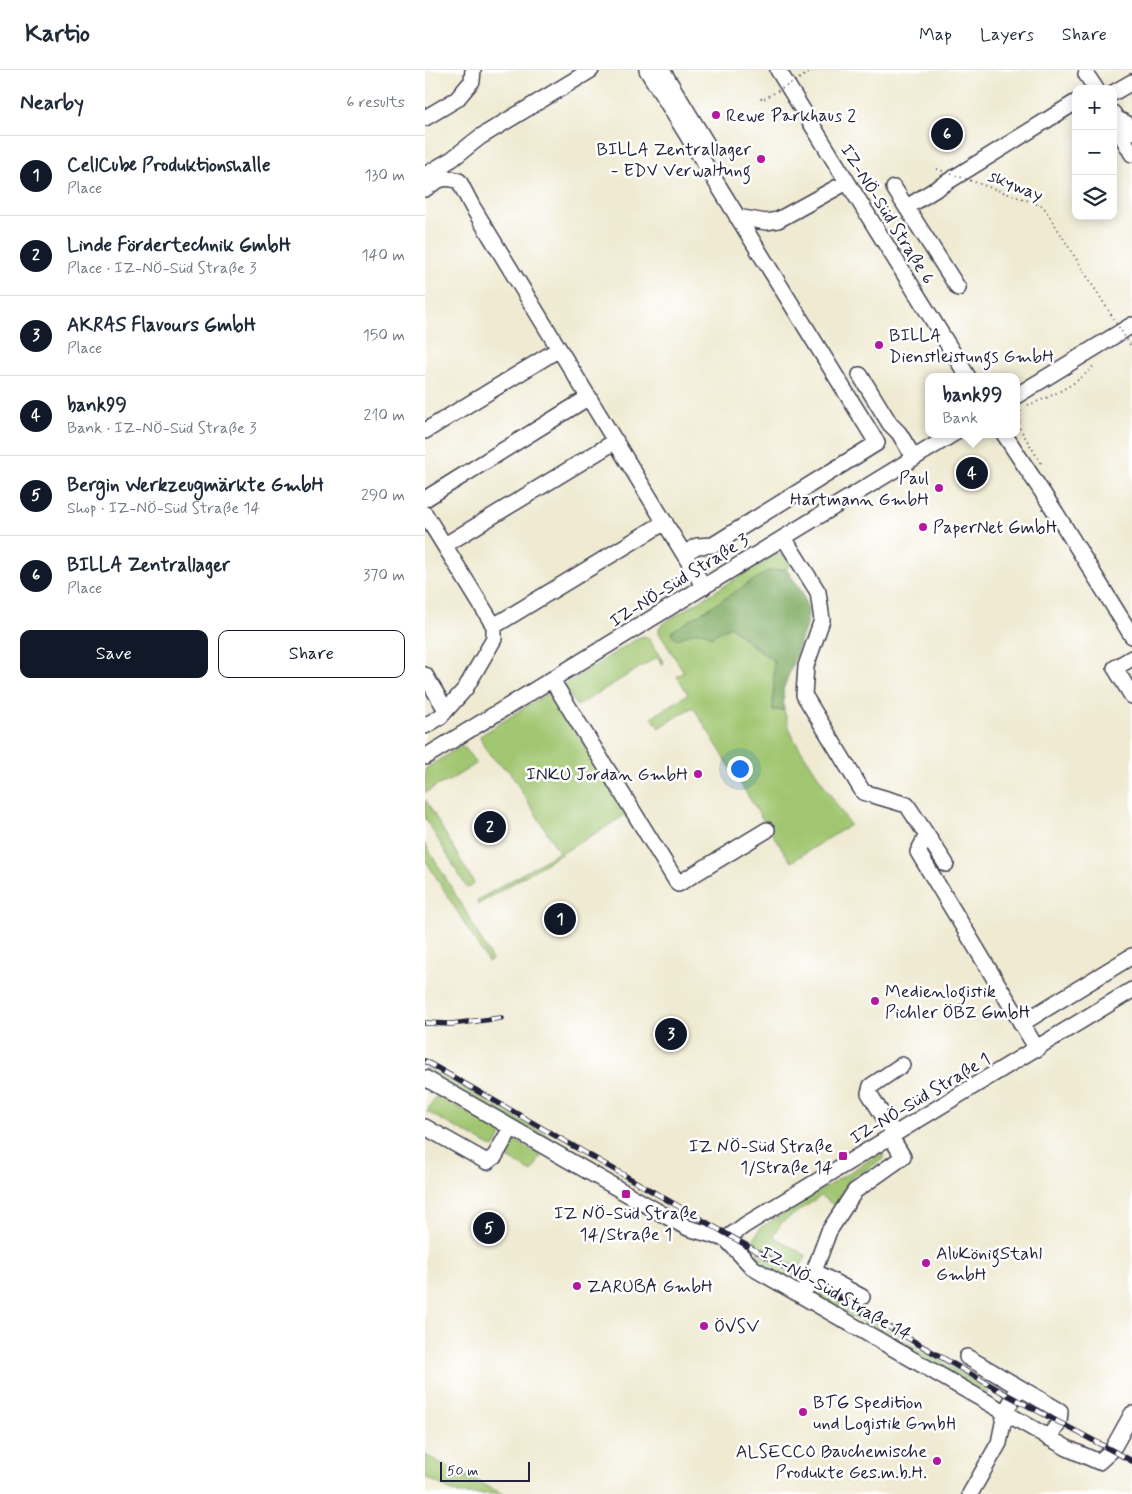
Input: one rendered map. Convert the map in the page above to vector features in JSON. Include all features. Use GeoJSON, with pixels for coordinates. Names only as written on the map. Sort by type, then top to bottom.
{"type":"FeatureCollection","features":[{"type":"Feature","properties":{"kind":"street"},"geometry":{"type":"LineString","coordinates":[[425,118],[457,99],[472,81],[473,70]]}},
{"type":"Feature","properties":{"kind":"street"},"geometry":{"type":"LineString","coordinates":[[425,175],[452,159],[480,136],[591,70]]}},
{"type":"Feature","properties":{"kind":"street"},"geometry":{"type":"LineString","coordinates":[[647,70],[877,443],[713,545],[697,546],[684,554]]}},
{"type":"Feature","properties":{"kind":"street"},"geometry":{"type":"LineString","coordinates":[[662,70],[710,149]]}},
{"type":"Feature","properties":{"kind":"street","name":"IZ-NÖ-Süd Straße 6"},"geometry":{"type":"LineString","coordinates":[[777,70],[966,373]]}},
{"type":"Feature","properties":{"kind":"street"},"geometry":{"type":"LineString","coordinates":[[1086,74],[1093,85]]}},
{"type":"Feature","properties":{"kind":"street"},"geometry":{"type":"LineString","coordinates":[[1117,91],[1132,82]]}},
{"type":"Feature","properties":{"kind":"street"},"geometry":{"type":"LineString","coordinates":[[907,208],[1072,105]]}},
{"type":"Feature","properties":{"kind":"street"},"geometry":{"type":"LineString","coordinates":[[1117,117],[1126,122],[1132,132]]}},
{"type":"Feature","properties":{"kind":"street"},"geometry":{"type":"LineString","coordinates":[[1117,128],[1132,154]]}},
{"type":"Feature","properties":{"kind":"street"},"geometry":{"type":"LineString","coordinates":[[425,189],[437,181],[448,177],[459,181],[472,206],[704,588]]}},
{"type":"Feature","properties":{"kind":"street"},"geometry":{"type":"LineString","coordinates":[[737,217],[766,222],[778,220],[847,182]]}},
{"type":"Feature","properties":{"kind":"street"},"geometry":{"type":"LineString","coordinates":[[894,188],[958,288]]}},
{"type":"Feature","properties":{"kind":"street"},"geometry":{"type":"LineString","coordinates":[[1020,399],[1132,325]]}},
{"type":"Feature","properties":{"kind":"street"},"geometry":{"type":"LineString","coordinates":[[425,431],[559,349]]}},
{"type":"Feature","properties":{"kind":"street"},"geometry":{"type":"LineString","coordinates":[[860,375],[890,424],[899,433],[914,458]]}},
{"type":"Feature","properties":{"kind":"street"},"geometry":{"type":"LineString","coordinates":[[425,499],[589,397]]}},
{"type":"Feature","properties":{"kind":"street","name":"IZ-NÖ-Süd Straße 3"},"geometry":{"type":"LineString","coordinates":[[425,757],[946,438]]}},
{"type":"Feature","properties":{"kind":"street"},"geometry":{"type":"LineString","coordinates":[[1007,438],[1132,636]]}},
{"type":"Feature","properties":{"kind":"street"},"geometry":{"type":"LineString","coordinates":[[445,545],[616,441]]}},
{"type":"Feature","properties":{"kind":"street"},"geometry":{"type":"LineString","coordinates":[[425,514],[494,626],[494,639],[465,689],[440,717],[425,726]]}},
{"type":"Feature","properties":{"kind":"street"},"geometry":{"type":"LineString","coordinates":[[494,626],[665,522]]}},
{"type":"Feature","properties":{"kind":"street"},"geometry":{"type":"LineString","coordinates":[[784,538],[818,592],[822,620],[806,666],[804,694],[863,792],[907,805],[946,864]]}},
{"type":"Feature","properties":{"kind":"street"},"geometry":{"type":"LineString","coordinates":[[1132,658],[1115,668],[1132,696]]}},
{"type":"Feature","properties":{"kind":"street"},"geometry":{"type":"LineString","coordinates":[[425,675],[446,710]]}},
{"type":"Feature","properties":{"kind":"street"},"geometry":{"type":"LineString","coordinates":[[552,680],[678,884],[767,830]]}},
{"type":"Feature","properties":{"kind":"street"},"geometry":{"type":"LineString","coordinates":[[927,835],[918,852],[1037,1049]]}},
{"type":"Feature","properties":{"kind":"street"},"geometry":{"type":"LineString","coordinates":[[1021,1024],[1132,956]]}},
{"type":"Feature","properties":{"kind":"street","name":"IZ-NÖ-Süd Straße 1"},"geometry":{"type":"LineString","coordinates":[[727,1239],[745,1225],[1132,990]]}},
{"type":"Feature","properties":{"kind":"street"},"geometry":{"type":"LineString","coordinates":[[803,1295],[829,1231],[855,1190],[903,1157],[869,1094],[871,1086],[902,1065]]}},
{"type":"Feature","properties":{"kind":"street"},"geometry":{"type":"LineString","coordinates":[[427,1084],[511,1128],[680,1224],[727,1239]]}},
{"type":"Feature","properties":{"kind":"street"},"geometry":{"type":"LineString","coordinates":[[425,1127],[487,1162],[495,1156],[511,1128]]}},
{"type":"Feature","properties":{"kind":"street","name":"IZ-NÖ-Süd Straße 14"},"geometry":{"type":"LineString","coordinates":[[727,1239],[753,1268],[803,1295],[1048,1438],[1099,1462],[1112,1450],[1132,1414]]}},
{"type":"Feature","properties":{"kind":"street"},"geometry":{"type":"LineString","coordinates":[[814,1271],[862,1297]]}},
{"type":"Feature","properties":{"kind":"street"},"geometry":{"type":"LineString","coordinates":[[967,1358],[1060,1411],[1059,1423],[1048,1438]]}},
{"type":"Feature","properties":{"kind":"street"},"geometry":{"type":"LineString","coordinates":[[970,1494],[999,1443],[1005,1413],[1019,1387]]}},
{"type":"Feature","properties":{"kind":"path"},"geometry":{"type":"LineString","coordinates":[[761,98],[762,100],[814,70]]}},
{"type":"Feature","properties":{"kind":"path","name":"skyway"},"geometry":{"type":"LineString","coordinates":[[937,169],[1043,206],[1132,348]]}},
{"type":"Feature","properties":{"kind":"path"},"geometry":{"type":"LineString","coordinates":[[1124,344],[1132,338]]}},
{"type":"Feature","properties":{"kind":"path"},"geometry":{"type":"LineString","coordinates":[[1020,418],[1021,411],[1026,406],[1044,400],[1087,374],[1099,359]]}},
{"type":"Feature","properties":{"kind":"green space"},"geometry":{"type":"Polygon","coordinates":[[[780,554],[794,563],[786,569],[768,571],[676,639],[698,632],[703,632],[711,637],[730,626],[746,641],[774,661],[773,710],[784,710],[792,736],[850,825],[791,862],[693,707],[659,728],[652,717],[688,694],[677,676],[684,672],[659,633],[659,628],[662,624],[773,556],[780,554]]]}},
{"type":"Feature","properties":{"kind":"green space"},"geometry":{"type":"Polygon","coordinates":[[[786,569],[802,592],[808,611],[806,626],[783,690],[784,710],[773,710],[774,661],[730,626],[711,637],[703,632],[698,632],[676,640],[671,632],[768,571],[786,569]]]}},
{"type":"Feature","properties":{"kind":"green space"},"geometry":{"type":"Polygon","coordinates":[[[645,636],[649,639],[664,663],[662,664],[657,657],[577,706],[566,690],[565,685],[640,637],[645,636]]]}},
{"type":"Feature","properties":{"kind":"green space"},"geometry":{"type":"Polygon","coordinates":[[[546,694],[551,694],[555,698],[627,814],[477,905],[478,900],[559,852],[509,771],[487,752],[480,736],[546,694]]]}},
{"type":"Feature","properties":{"kind":"green space"},"geometry":{"type":"Polygon","coordinates":[[[461,746],[466,749],[476,764],[425,793],[425,769],[461,746]]]}},
{"type":"Feature","properties":{"kind":"green space"},"geometry":{"type":"Polygon","coordinates":[[[425,799],[474,883],[472,886],[467,888],[425,818],[425,799]]]}},
{"type":"Feature","properties":{"kind":"green space"},"geometry":{"type":"Polygon","coordinates":[[[425,844],[492,960],[488,962],[425,859],[425,844]]]}},
{"type":"Feature","properties":{"kind":"green space"},"geometry":{"type":"Polygon","coordinates":[[[425,1066],[594,1162],[586,1164],[425,1072],[425,1066]]]}},
{"type":"Feature","properties":{"kind":"green space"},"geometry":{"type":"Polygon","coordinates":[[[435,1097],[440,1097],[499,1130],[501,1136],[494,1148],[427,1112],[435,1097]]]}},
{"type":"Feature","properties":{"kind":"green space"},"geometry":{"type":"Polygon","coordinates":[[[512,1141],[520,1143],[541,1156],[532,1172],[504,1156],[506,1148],[512,1141]]]}},
{"type":"Feature","properties":{"kind":"green space"},"geometry":{"type":"Polygon","coordinates":[[[879,1154],[883,1154],[884,1159],[850,1179],[835,1206],[821,1196],[782,1222],[773,1236],[807,1256],[798,1270],[755,1246],[754,1240],[760,1228],[879,1154]]]}},
{"type":"Feature","properties":{"kind":"green space"},"geometry":{"type":"Polygon","coordinates":[[[756,1253],[795,1275],[789,1279],[774,1272],[761,1262],[756,1253]]]}},
{"type":"Feature","properties":{"kind":"green space"},"geometry":{"type":"Polygon","coordinates":[[[818,1290],[989,1389],[987,1394],[821,1299],[817,1295],[818,1290]]]}},
{"type":"Feature","properties":{"kind":"green space"},"geometry":{"type":"Polygon","coordinates":[[[425,1455],[503,1494],[458,1494],[425,1477],[425,1455]]]}},
{"type":"Feature","properties":{"kind":"railway"},"geometry":{"type":"LineString","coordinates":[[425,1023],[451,1024],[501,1018]]}},
{"type":"Feature","properties":{"kind":"railway"},"geometry":{"type":"LineString","coordinates":[[425,1061],[1002,1392],[1132,1461]]}},
{"type":"Feature","properties":{"kind":"place","name":"Rewe Parkhaus 2"},"geometry":{"type":"Point","coordinates":[716,115]}},
{"type":"Feature","properties":{"kind":"place","name":"BILLA Zentrallager"},"geometry":{"type":"Point","coordinates":[947,134]}},
{"type":"Feature","properties":{"kind":"place","name":"BILLA Zentrallager - EDV Verwaltung"},"geometry":{"type":"Point","coordinates":[761,159]}},
{"type":"Feature","properties":{"kind":"place","name":"BILLA Dienstleistungs GmbH"},"geometry":{"type":"Point","coordinates":[879,345]}},
{"type":"Feature","properties":{"kind":"place","name":"bank99"},"geometry":{"type":"Point","coordinates":[972,473]}},
{"type":"Feature","properties":{"kind":"place","name":"Paul Hartmann GmbH"},"geometry":{"type":"Point","coordinates":[939,488]}},
{"type":"Feature","properties":{"kind":"place","name":"PaperNet GmbH"},"geometry":{"type":"Point","coordinates":[923,527]}},
{"type":"Feature","properties":{"kind":"place","name":"INKU Jordan GmbH"},"geometry":{"type":"Point","coordinates":[698,774]}},
{"type":"Feature","properties":{"kind":"place","name":"Linde Fördertechnik GmbH"},"geometry":{"type":"Point","coordinates":[490,827]}},
{"type":"Feature","properties":{"kind":"place","name":"CellCube Produktionshalle"},"geometry":{"type":"Point","coordinates":[560,919]}},
{"type":"Feature","properties":{"kind":"place","name":"Medienlogistik Pichler ÖBZ GmbH"},"geometry":{"type":"Point","coordinates":[875,1001]}},
{"type":"Feature","properties":{"kind":"place","name":"AKRAS Flavours GmbH"},"geometry":{"type":"Point","coordinates":[671,1034]}},
{"type":"Feature","properties":{"kind":"place","name":"IZ NÖ-Süd Straße 1/Straße 14"},"geometry":{"type":"Point","coordinates":[843,1156]}},
{"type":"Feature","properties":{"kind":"place","name":"IZ NÖ-Süd Straße 14/Straße 1"},"geometry":{"type":"Point","coordinates":[626,1194]}},
{"type":"Feature","properties":{"kind":"place","name":"Bergin Werkzeugmärkte GmbH"},"geometry":{"type":"Point","coordinates":[489,1228]}},
{"type":"Feature","properties":{"kind":"place","name":"AluKönigStahl GmbH"},"geometry":{"type":"Point","coordinates":[926,1263]}},
{"type":"Feature","properties":{"kind":"place","name":"ZARUBA GmbH"},"geometry":{"type":"Point","coordinates":[577,1286]}},
{"type":"Feature","properties":{"kind":"place","name":"ÖVSV"},"geometry":{"type":"Point","coordinates":[704,1326]}},
{"type":"Feature","properties":{"kind":"place","name":"BTG Spedition und Logistik GmbH"},"geometry":{"type":"Point","coordinates":[803,1412]}},
{"type":"Feature","properties":{"kind":"place","name":"ALSECCO Bauchemische Produkte Ges.m.b.H."},"geometry":{"type":"Point","coordinates":[937,1461]}}]}
